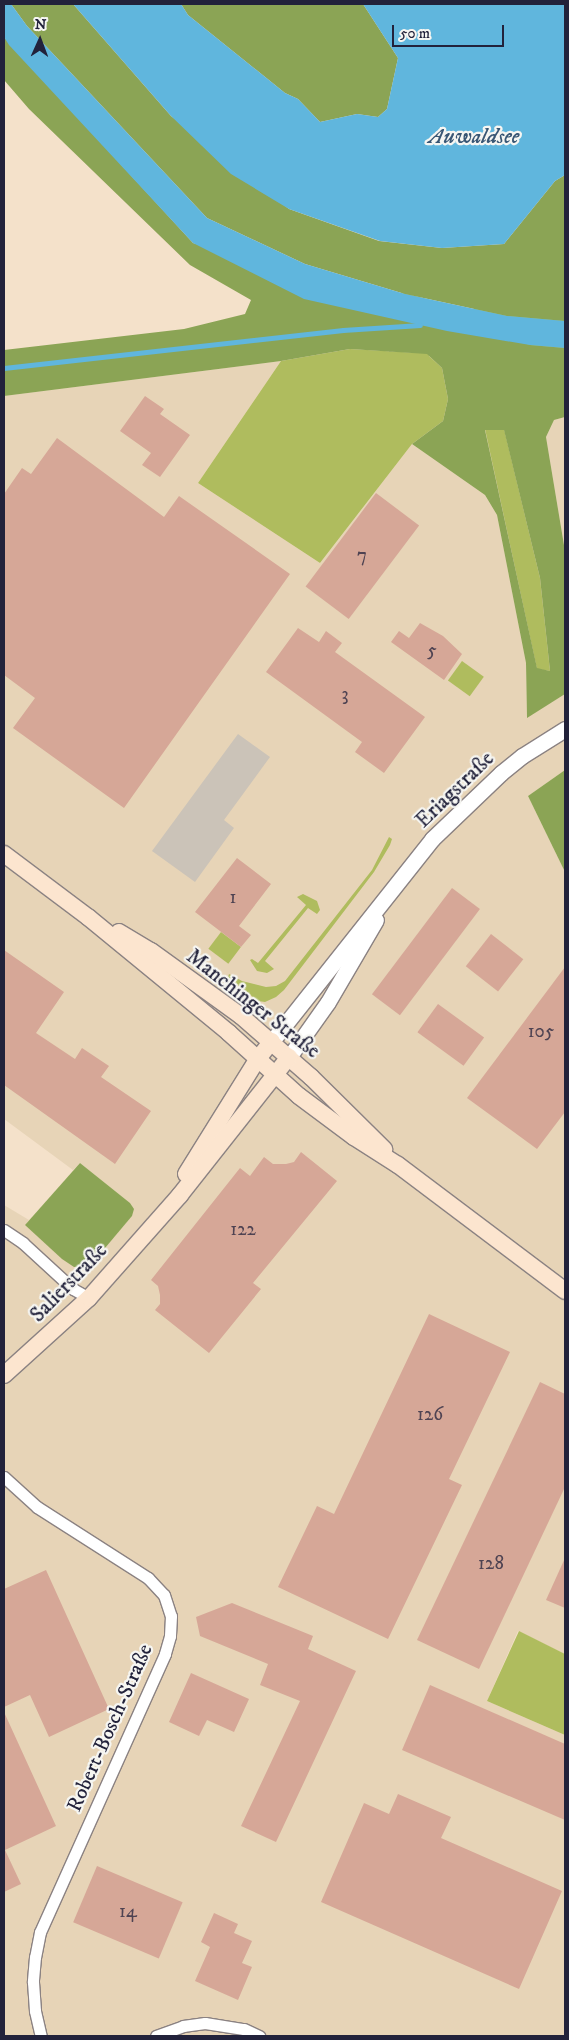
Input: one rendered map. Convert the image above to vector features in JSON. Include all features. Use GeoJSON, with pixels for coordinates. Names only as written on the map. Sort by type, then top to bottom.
{"type":"FeatureCollection","features":[{"type":"Feature","properties":{"kind":"main road","name":"Manchinger Straße"},"geometry":{"type":"LineString","coordinates":[[4,854],[88,917],[229,1033],[275,1076],[354,1137],[398,1165],[565,1291]]}},
{"type":"Feature","properties":{"kind":"main road","name":"Manchinger Straße"},"geometry":{"type":"LineString","coordinates":[[88,917],[152,951],[241,1016],[289,1057],[398,1165]]}},
{"type":"Feature","properties":{"kind":"main road","name":"Salierstraße"},"geometry":{"type":"LineString","coordinates":[[160,1216],[257,1060],[272,1041]]}},
{"type":"Feature","properties":{"kind":"main road","name":"Eriagstraße"},"geometry":{"type":"LineString","coordinates":[[275,1076],[289,1057]]}},
{"type":"Feature","properties":{"kind":"main road","name":"Salierstraße"},"geometry":{"type":"LineString","coordinates":[[4,1375],[89,1298],[180,1195],[275,1076]]}},
{"type":"Feature","properties":{"kind":"street","name":"Eriagstraße"},"geometry":{"type":"LineString","coordinates":[[272,1041],[432,839],[466,805],[522,756],[565,729]]}},
{"type":"Feature","properties":{"kind":"street","name":"Eriagstraße"},"geometry":{"type":"LineString","coordinates":[[289,1057],[308,1033],[346,972],[388,896]]}},
{"type":"Feature","properties":{"kind":"street"},"geometry":{"type":"LineString","coordinates":[[4,1230],[23,1243],[73,1289],[89,1298]]}},
{"type":"Feature","properties":{"kind":"street","name":"Robert-Bosch-Straße"},"geometry":{"type":"LineString","coordinates":[[4,1478],[36,1507],[148,1578],[164,1595],[171,1616],[170,1636],[165,1654],[40,1932],[33,1982],[35,2011],[41,2036]]}},
{"type":"Feature","properties":{"kind":"street"},"geometry":{"type":"LineString","coordinates":[[156,2036],[183,2026],[204,2023],[237,2028],[260,2036]]}},
{"type":"Feature","properties":{"kind":"shaded area"},"geometry":{"type":"Polygon","coordinates":[[[281,361],[198,483],[320,563],[412,444],[485,495],[497,515],[526,663],[527,717],[565,694],[565,770],[528,796],[565,872],[565,1654],[518,1631],[487,1701],[565,1735],[565,2036],[4,2036],[4,1205],[29,1220],[25,1225],[81,1267],[95,1260],[132,1216],[133,1209],[130,1203],[80,1163],[73,1170],[4,1119],[4,396],[281,361]]]}},
{"type":"Feature","properties":{"kind":"shaded area"},"geometry":{"type":"Polygon","coordinates":[[[565,417],[565,551],[546,437],[554,420],[565,417]]]}},
{"type":"Feature","properties":{"kind":"shaded area"},"geometry":{"type":"Polygon","coordinates":[[[238,734],[270,757],[224,820],[234,828],[195,882],[152,851],[238,734]]]}},
{"type":"Feature","properties":{"kind":"green space"},"geometry":{"type":"Polygon","coordinates":[[[11,4],[73,4],[171,116],[289,209],[379,241],[442,248],[504,244],[555,181],[565,175],[565,321],[507,316],[405,294],[305,264],[207,218],[27,26],[11,4]]]}},
{"type":"Feature","properties":{"kind":"green space"},"geometry":{"type":"Polygon","coordinates":[[[181,4],[363,4],[398,58],[387,109],[378,117],[357,114],[320,122],[298,99],[285,93],[188,15],[181,4]]]}},
{"type":"Feature","properties":{"kind":"green space"},"geometry":{"type":"Polygon","coordinates":[[[4,37],[193,243],[530,345],[565,348],[565,417],[554,420],[546,437],[565,551],[565,694],[527,718],[526,663],[497,515],[485,495],[412,444],[443,421],[448,399],[442,368],[427,354],[350,349],[281,361],[4,396],[4,350],[184,329],[245,314],[251,300],[190,265],[29,109],[4,80],[4,37]],[[485,430],[537,668],[550,671],[540,578],[504,430],[485,430]]]}},
{"type":"Feature","properties":{"kind":"green space"},"geometry":{"type":"Polygon","coordinates":[[[402,292],[464,310],[565,297],[565,403],[447,359],[429,356],[442,368],[448,399],[443,421],[412,444],[320,563],[198,483],[281,361],[350,349],[419,353],[402,292]]]}},
{"type":"Feature","properties":{"kind":"green space"},"geometry":{"type":"Polygon","coordinates":[[[485,429],[504,429],[540,578],[550,671],[537,669],[485,429]]]}},
{"type":"Feature","properties":{"kind":"green space"},"geometry":{"type":"Polygon","coordinates":[[[462,661],[484,677],[470,696],[448,680],[462,661]]]}},
{"type":"Feature","properties":{"kind":"green space"},"geometry":{"type":"Polygon","coordinates":[[[565,770],[565,872],[528,796],[565,770]]]}},
{"type":"Feature","properties":{"kind":"green space"},"geometry":{"type":"Polygon","coordinates":[[[389,837],[392,839],[390,845],[374,872],[284,990],[276,997],[265,1002],[258,1001],[228,977],[229,974],[242,981],[266,987],[276,986],[285,981],[372,870],[389,837]]]}},
{"type":"Feature","properties":{"kind":"green space"},"geometry":{"type":"Polygon","coordinates":[[[303,894],[317,901],[320,910],[317,914],[308,908],[265,961],[274,969],[267,973],[257,971],[250,960],[252,959],[258,963],[306,905],[297,897],[303,894]]]}},
{"type":"Feature","properties":{"kind":"green space"},"geometry":{"type":"Polygon","coordinates":[[[221,932],[241,947],[228,964],[208,949],[221,932]]]}},
{"type":"Feature","properties":{"kind":"green space"},"geometry":{"type":"Polygon","coordinates":[[[80,1163],[130,1203],[134,1209],[132,1216],[95,1260],[81,1267],[74,1267],[62,1259],[25,1225],[80,1163]]]}},
{"type":"Feature","properties":{"kind":"green space"},"geometry":{"type":"Polygon","coordinates":[[[519,1631],[565,1654],[565,1735],[487,1701],[519,1631]]]}},
{"type":"Feature","properties":{"kind":"water"},"geometry":{"type":"Polygon","coordinates":[[[4,4],[11,4],[27,26],[207,218],[305,264],[405,294],[507,316],[565,321],[565,348],[530,345],[447,331],[304,299],[193,243],[9,45],[4,37],[4,4]]]}},
{"type":"Feature","properties":{"kind":"water","name":"Auwaldsee"},"geometry":{"type":"Polygon","coordinates":[[[73,4],[181,4],[188,15],[285,93],[298,99],[320,122],[357,114],[378,117],[387,109],[398,58],[363,4],[565,4],[565,175],[555,181],[504,244],[442,248],[380,241],[289,209],[231,174],[171,116],[73,4]]]}},
{"type":"Feature","properties":{"kind":"building"},"geometry":{"type":"Polygon","coordinates":[[[145,396],[164,409],[160,414],[190,435],[160,477],[142,465],[151,453],[120,431],[145,396]]]}},
{"type":"Feature","properties":{"kind":"building"},"geometry":{"type":"Polygon","coordinates":[[[57,438],[164,517],[179,496],[290,574],[124,808],[13,728],[35,698],[4,675],[4,494],[22,468],[31,474],[57,438]]]}},
{"type":"Feature","properties":{"kind":"building"},"geometry":{"type":"Polygon","coordinates":[[[376,493],[419,525],[349,619],[306,586],[376,493]]]}},
{"type":"Feature","properties":{"kind":"building"},"geometry":{"type":"Polygon","coordinates":[[[420,623],[443,636],[462,654],[444,680],[391,642],[399,631],[409,638],[420,623]]]}},
{"type":"Feature","properties":{"kind":"building"},"geometry":{"type":"Polygon","coordinates":[[[298,628],[319,642],[326,631],[342,643],[335,652],[425,717],[384,773],[355,752],[362,742],[266,672],[298,628]]]}},
{"type":"Feature","properties":{"kind":"building"},"geometry":{"type":"Polygon","coordinates":[[[237,858],[271,884],[239,926],[251,935],[241,947],[195,912],[237,858]]]}},
{"type":"Feature","properties":{"kind":"building"},"geometry":{"type":"Polygon","coordinates":[[[452,888],[480,909],[400,1015],[372,994],[452,888]]]}},
{"type":"Feature","properties":{"kind":"building"},"geometry":{"type":"Polygon","coordinates":[[[491,934],[523,959],[498,992],[466,966],[491,934]]]}},
{"type":"Feature","properties":{"kind":"building"},"geometry":{"type":"Polygon","coordinates":[[[4,950],[64,992],[36,1033],[75,1059],[82,1048],[109,1066],[101,1077],[151,1111],[115,1164],[4,1085],[4,950]]]}},
{"type":"Feature","properties":{"kind":"building"},"geometry":{"type":"Polygon","coordinates":[[[565,967],[565,1112],[537,1149],[467,1098],[565,967]]]}},
{"type":"Feature","properties":{"kind":"building"},"geometry":{"type":"Polygon","coordinates":[[[438,1004],[484,1038],[464,1066],[417,1032],[438,1004]]]}},
{"type":"Feature","properties":{"kind":"building"},"geometry":{"type":"Polygon","coordinates":[[[301,1152],[337,1181],[253,1283],[261,1289],[209,1353],[155,1310],[160,1304],[160,1295],[158,1286],[151,1280],[240,1168],[250,1176],[264,1157],[273,1164],[286,1164],[294,1162],[301,1152]]]}},
{"type":"Feature","properties":{"kind":"building"},"geometry":{"type":"Polygon","coordinates":[[[429,1314],[510,1352],[449,1479],[462,1485],[388,1639],[278,1587],[317,1506],[334,1514],[429,1314]]]}},
{"type":"Feature","properties":{"kind":"building"},"geometry":{"type":"Polygon","coordinates":[[[540,1382],[565,1394],[565,1487],[479,1669],[417,1640],[540,1382]]]}},
{"type":"Feature","properties":{"kind":"building"},"geometry":{"type":"Polygon","coordinates":[[[565,1558],[565,1608],[546,1600],[565,1558]]]}},
{"type":"Feature","properties":{"kind":"building"},"geometry":{"type":"Polygon","coordinates":[[[46,1570],[109,1709],[49,1737],[30,1695],[4,1707],[4,1589],[46,1570]]]}},
{"type":"Feature","properties":{"kind":"building"},"geometry":{"type":"Polygon","coordinates":[[[232,1603],[313,1636],[308,1649],[356,1671],[276,1842],[241,1826],[300,1701],[260,1685],[268,1664],[200,1636],[196,1617],[232,1603]]]}},
{"type":"Feature","properties":{"kind":"building"},"geometry":{"type":"Polygon","coordinates":[[[191,1673],[249,1699],[234,1732],[207,1720],[199,1736],[169,1722],[191,1673]]]}},
{"type":"Feature","properties":{"kind":"building"},"geometry":{"type":"Polygon","coordinates":[[[430,1685],[565,1744],[565,1820],[402,1750],[430,1685]]]}},
{"type":"Feature","properties":{"kind":"building"},"geometry":{"type":"Polygon","coordinates":[[[4,1712],[56,1826],[5,1850],[21,1884],[4,1892],[4,1712]]]}},
{"type":"Feature","properties":{"kind":"building"},"geometry":{"type":"Polygon","coordinates":[[[398,1794],[451,1817],[441,1838],[562,1891],[519,1989],[321,1902],[364,1803],[389,1814],[398,1794]]]}},
{"type":"Feature","properties":{"kind":"building"},"geometry":{"type":"Polygon","coordinates":[[[97,1866],[183,1902],[159,1958],[73,1922],[97,1866]]]}},
{"type":"Feature","properties":{"kind":"building"},"geometry":{"type":"Polygon","coordinates":[[[214,1913],[238,1924],[234,1933],[252,1941],[242,1963],[252,1967],[238,2000],[195,1981],[210,1947],[201,1942],[214,1913]]]}},
{"type":"Feature","properties":{"kind":"waterway"},"geometry":{"type":"LineString","coordinates":[[4,368],[343,330],[420,325]]}}]}
